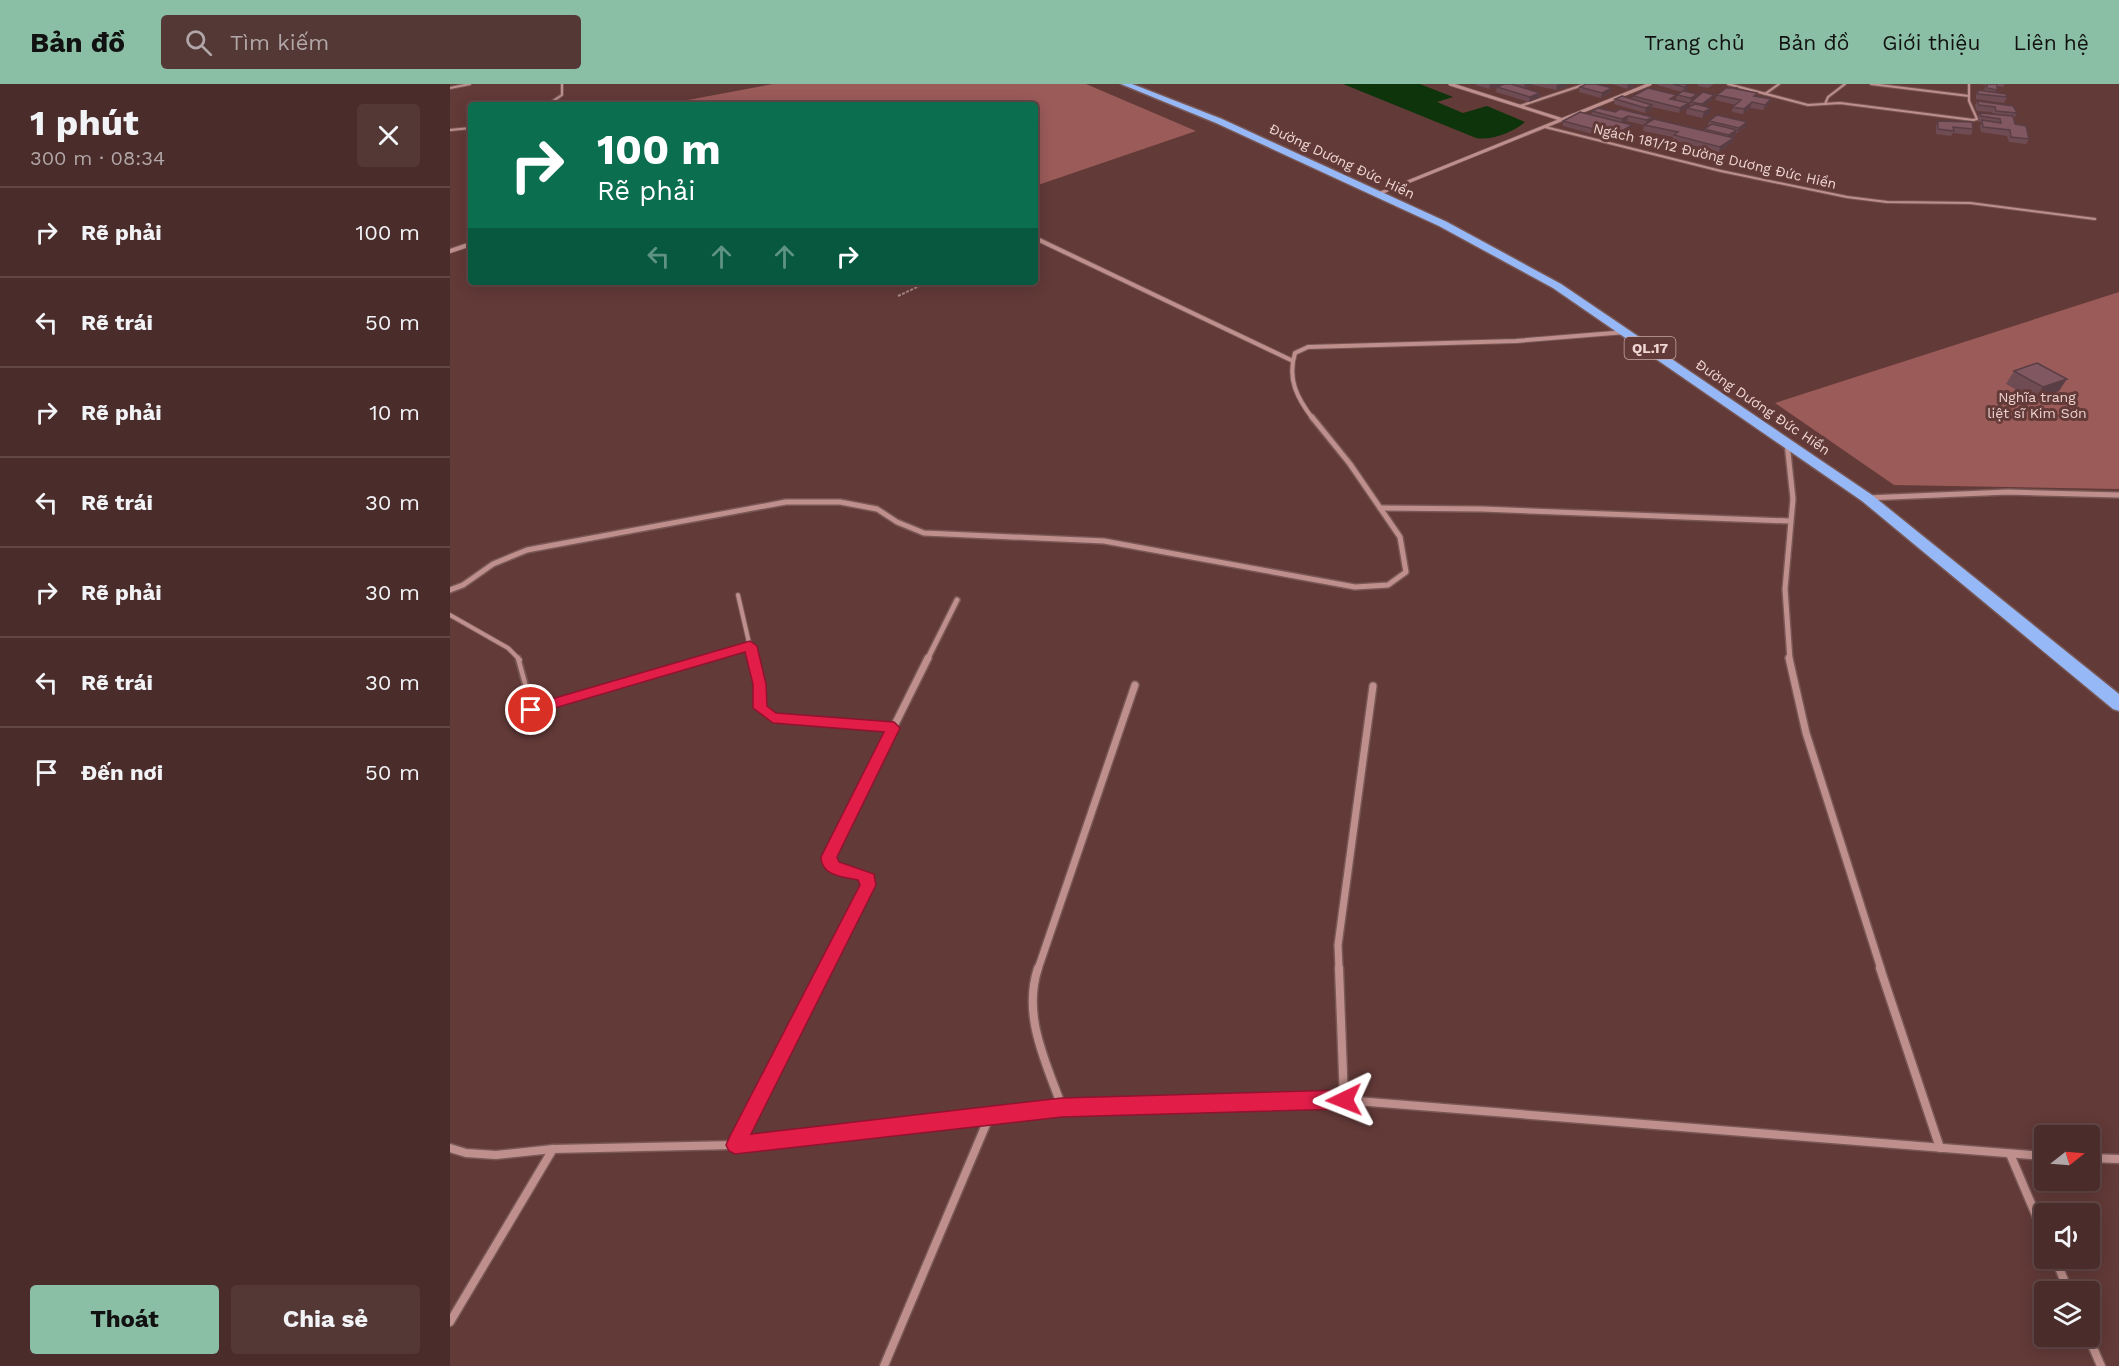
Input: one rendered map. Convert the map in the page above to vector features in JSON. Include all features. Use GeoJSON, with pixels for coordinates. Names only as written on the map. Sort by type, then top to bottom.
{"type":"FeatureCollection","features":[{"type":"Feature","properties":{"kind":"highway","name":"Đường Dương Đức Hiền"},"geometry":{"type":"LineString","coordinates":[[1125,84],[1219,121],[1443,224],[1557,286],[1867,498],[2119,704]]}},
{"type":"Feature","properties":{"kind":"street"},"geometry":{"type":"LineString","coordinates":[[1450,84],[1560,119]]}},
{"type":"Feature","properties":{"kind":"street"},"geometry":{"type":"LineString","coordinates":[[1378,194],[1650,84]]}},
{"type":"Feature","properties":{"kind":"street"},"geometry":{"type":"LineString","coordinates":[[1038,239],[1293,360]]}},
{"type":"Feature","properties":{"kind":"street"},"geometry":{"type":"LineString","coordinates":[[450,250],[468,245]]}},
{"type":"Feature","properties":{"kind":"street"},"geometry":{"type":"LineString","coordinates":[[450,590],[463,585],[494,564],[526,550],[786,502],[840,502],[877,509],[897,522],[924,533],[1104,541],[1355,587],[1389,585],[1406,572],[1400,537],[1350,464],[1298,400],[1290,370],[1295,353],[1308,347],[1516,340],[1626,332]]}},
{"type":"Feature","properties":{"kind":"street"},"geometry":{"type":"LineString","coordinates":[[1786,441],[1793,499],[1789,521],[1785,589],[1788,652],[1806,733],[1861,910],[1940,1148]]}},
{"type":"Feature","properties":{"kind":"street"},"geometry":{"type":"LineString","coordinates":[[1867,498],[2008,492],[2119,495]]}},
{"type":"Feature","properties":{"kind":"street"},"geometry":{"type":"LineString","coordinates":[[1380,508],[1472,507],[1644,518],[1789,521]]}},
{"type":"Feature","properties":{"kind":"street"},"geometry":{"type":"LineString","coordinates":[[735,1145],[868,885],[868,879],[862,875],[834,868],[829,863],[829,857],[957,600]]}},
{"type":"Feature","properties":{"kind":"street"},"geometry":{"type":"LineString","coordinates":[[1062,1107],[1036,1034],[1031,1007],[1035,981],[1135,685]]}},
{"type":"Feature","properties":{"kind":"street"},"geometry":{"type":"LineString","coordinates":[[1344,1100],[1338,945],[1373,686]]}},
{"type":"Feature","properties":{"kind":"street"},"geometry":{"type":"LineString","coordinates":[[450,1148],[466,1153],[496,1155],[553,1149],[735,1145],[1062,1107],[1344,1100],[2034,1155]]}},
{"type":"Feature","properties":{"kind":"street"},"geometry":{"type":"LineString","coordinates":[[884,1366],[990,1115]]}},
{"type":"Feature","properties":{"kind":"street"},"geometry":{"type":"LineString","coordinates":[[450,1322],[553,1149]]}},
{"type":"Feature","properties":{"kind":"street"},"geometry":{"type":"LineString","coordinates":[[2010,1154],[2034,1210]]}},
{"type":"Feature","properties":{"kind":"street"},"geometry":{"type":"LineString","coordinates":[[2100,1158],[2119,1159]]}},
{"type":"Feature","properties":{"kind":"street"},"geometry":{"type":"LineString","coordinates":[[2093,1347],[2101,1366]]}},
{"type":"Feature","properties":{"kind":"lane"},"geometry":{"type":"LineString","coordinates":[[450,88],[470,84]]}},
{"type":"Feature","properties":{"kind":"lane"},"geometry":{"type":"LineString","coordinates":[[552,102],[562,95],[562,84]]}},
{"type":"Feature","properties":{"kind":"lane"},"geometry":{"type":"LineString","coordinates":[[1520,106],[1586,84]]}},
{"type":"Feature","properties":{"kind":"lane"},"geometry":{"type":"LineString","coordinates":[[1728,84],[1808,105],[1840,103],[1942,118],[1977,119],[1969,84]]}},
{"type":"Feature","properties":{"kind":"lane"},"geometry":{"type":"LineString","coordinates":[[1765,94],[1779,84]]}},
{"type":"Feature","properties":{"kind":"lane"},"geometry":{"type":"LineString","coordinates":[[1825,104],[1830,94],[1845,84]]}},
{"type":"Feature","properties":{"kind":"lane"},"geometry":{"type":"LineString","coordinates":[[1871,84],[1970,96]]}},
{"type":"Feature","properties":{"kind":"lane","name":"Ngách 181/12 Đường Dương Đức Hiền"},"geometry":{"type":"LineString","coordinates":[[1545,127],[1721,171],[1846,197],[1887,202],[1970,203],[2095,219]]}},
{"type":"Feature","properties":{"kind":"lane"},"geometry":{"type":"LineString","coordinates":[[450,130],[468,128]]}},
{"type":"Feature","properties":{"kind":"lane"},"geometry":{"type":"LineString","coordinates":[[738,595],[759,684],[760,708],[773,718],[894,728]]}},
{"type":"Feature","properties":{"kind":"lane"},"geometry":{"type":"LineString","coordinates":[[450,615],[508,648],[521,661],[531,710],[536,723]]}},
{"type":"Feature","properties":{"kind":"lane"},"geometry":{"type":"LineString","coordinates":[[531,710],[750,646]]}},
{"type":"Feature","properties":{"kind":"path"},"geometry":{"type":"LineString","coordinates":[[898,296],[922,285]]}},
{"type":"Feature","properties":{"kind":"green space"},"geometry":{"type":"Polygon","coordinates":[[[773,84],[1086,84],[1196,131],[1038,185],[1038,102],[677,102],[773,84]]]}},
{"type":"Feature","properties":{"kind":"green space","name":"Nghĩa trang liệt sĩ Kim Sơn"},"geometry":{"type":"Polygon","coordinates":[[[2119,292],[2119,489],[1894,485],[1775,403],[2119,292]]]}},
{"type":"Feature","properties":{"kind":"shaded area"},"geometry":{"type":"Polygon","coordinates":[[[1343,84],[1420,84],[1453,97],[1437,102],[1463,113],[1487,106],[1525,122],[1502,135],[1476,138],[1343,84]]]}},
{"type":"Feature","properties":{"kind":"building"},"geometry":{"type":"Polygon","coordinates":[[[1504,84],[1540,93],[1530,97],[1497,87],[1504,84]]]}},
{"type":"Feature","properties":{"kind":"building"},"geometry":{"type":"Polygon","coordinates":[[[1586,84],[1612,88],[1602,93],[1580,87],[1586,84]]]}},
{"type":"Feature","properties":{"kind":"building"},"geometry":{"type":"Polygon","coordinates":[[[1673,84],[1685,84],[1688,85],[1684,87],[1673,84]]]}},
{"type":"Feature","properties":{"kind":"building"},"geometry":{"type":"Polygon","coordinates":[[[1987,84],[1997,84],[1997,90],[1987,88],[1987,84]]]}},
{"type":"Feature","properties":{"kind":"building"},"geometry":{"type":"Polygon","coordinates":[[[1648,88],[1677,95],[1670,99],[1689,103],[1680,108],[1633,96],[1648,88]]]}},
{"type":"Feature","properties":{"kind":"building"},"geometry":{"type":"Polygon","coordinates":[[[1726,88],[1738,88],[1736,89],[1757,93],[1754,96],[1771,99],[1765,105],[1752,102],[1744,109],[1733,107],[1741,100],[1717,95],[1726,88]]]}},
{"type":"Feature","properties":{"kind":"building"},"geometry":{"type":"Polygon","coordinates":[[[1978,90],[2006,94],[2007,97],[1978,94],[1978,90]]]}},
{"type":"Feature","properties":{"kind":"building"},"geometry":{"type":"Polygon","coordinates":[[[1683,91],[1697,94],[1691,98],[1677,95],[1683,91]]]}},
{"type":"Feature","properties":{"kind":"building"},"geometry":{"type":"Polygon","coordinates":[[[1703,92],[1714,95],[1702,104],[1691,102],[1703,92]]]}},
{"type":"Feature","properties":{"kind":"building"},"geometry":{"type":"Polygon","coordinates":[[[1622,96],[1652,105],[1646,108],[1615,99],[1622,96]]]}},
{"type":"Feature","properties":{"kind":"building"},"geometry":{"type":"Polygon","coordinates":[[[1977,101],[2013,106],[2017,113],[1996,111],[1995,107],[1979,105],[1977,101]]]}},
{"type":"Feature","properties":{"kind":"building"},"geometry":{"type":"Polygon","coordinates":[[[1695,104],[1711,108],[1704,112],[1687,108],[1695,104]]]}},
{"type":"Feature","properties":{"kind":"building"},"geometry":{"type":"Polygon","coordinates":[[[1598,108],[1615,112],[1620,109],[1652,117],[1647,120],[1628,116],[1622,119],[1592,111],[1598,108]]]}},
{"type":"Feature","properties":{"kind":"building"},"geometry":{"type":"Polygon","coordinates":[[[1580,112],[1632,125],[1622,131],[1603,126],[1597,130],[1563,121],[1580,112]]]}},
{"type":"Feature","properties":{"kind":"building"},"geometry":{"type":"Polygon","coordinates":[[[1980,113],[2013,116],[2015,124],[2026,126],[2029,139],[2011,137],[2010,130],[1983,127],[1982,120],[2001,123],[2000,119],[1981,116],[1980,113]]]}},
{"type":"Feature","properties":{"kind":"building"},"geometry":{"type":"Polygon","coordinates":[[[1717,115],[1747,122],[1739,128],[1709,121],[1717,115]]]}},
{"type":"Feature","properties":{"kind":"building"},"geometry":{"type":"Polygon","coordinates":[[[1654,119],[1734,138],[1720,147],[1674,135],[1678,132],[1644,125],[1654,119]]]}},
{"type":"Feature","properties":{"kind":"building"},"geometry":{"type":"Polygon","coordinates":[[[1938,121],[1972,122],[1973,129],[1953,127],[1954,131],[1938,129],[1938,121]]]}},
{"type":"Feature","properties":{"kind":"building"},"geometry":{"type":"Polygon","coordinates":[[[1712,124],[1737,130],[1729,135],[1704,129],[1712,124]]]}},
{"type":"Feature","properties":{"kind":"building"},"geometry":{"type":"Polygon","coordinates":[[[2037,363],[2067,379],[2043,387],[2014,371],[2037,363]]]}},
{"type":"Feature","properties":{"kind":"route"},"geometry":{"type":"LineString","coordinates":[[531,710],[750,646],[759,684],[760,708],[773,718],[894,728],[829,857],[829,863],[834,868],[862,875],[868,879],[868,885],[735,1145],[1062,1107],[1344,1100]]}}]}
